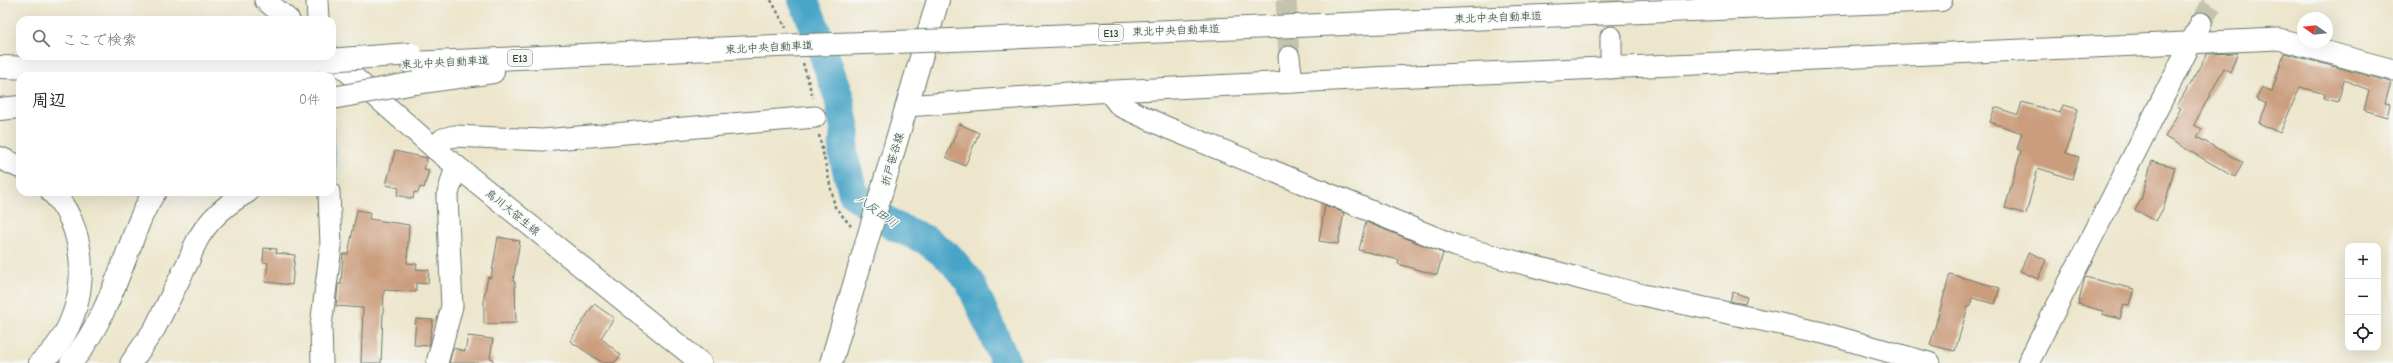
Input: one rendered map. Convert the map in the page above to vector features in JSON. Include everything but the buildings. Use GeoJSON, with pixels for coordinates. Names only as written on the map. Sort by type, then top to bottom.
{"type":"FeatureCollection","features":[{"type":"Feature","properties":{"kind":"main road","name":"折戸笹谷線"},"geometry":{"type":"LineString","coordinates":[[831,363],[938,0]]}},
{"type":"Feature","properties":{"kind":"main road","name":"東北中央自動車道"},"geometry":{"type":"LineString","coordinates":[[1270,26],[1606,0]]}},
{"type":"Feature","properties":{"kind":"main road","name":"東北中央自動車道"},"geometry":{"type":"LineString","coordinates":[[629,53],[1941,0]]}},
{"type":"Feature","properties":{"kind":"main road"},"geometry":{"type":"LineString","coordinates":[[336,96],[412,67],[542,49],[629,53]]}},
{"type":"Feature","properties":{"kind":"main road"},"geometry":{"type":"LineString","coordinates":[[412,67],[629,53]]}},
{"type":"Feature","properties":{"kind":"main road","name":"東北中央自動車道"},"geometry":{"type":"LineString","coordinates":[[0,67],[71,70],[270,72],[412,67]]}},
{"type":"Feature","properties":{"kind":"main road"},"geometry":{"type":"LineString","coordinates":[[0,109],[16,107]]}},
{"type":"Feature","properties":{"kind":"main road"},"geometry":{"type":"LineString","coordinates":[[0,158],[16,165]]}},
{"type":"Feature","properties":{"kind":"main road"},"geometry":{"type":"LineString","coordinates":[[40,363],[58,344],[69,324],[77,302],[80,278],[81,254],[76,230],[67,211],[55,196]]}},
{"type":"Feature","properties":{"kind":"main road"},"geometry":{"type":"LineString","coordinates":[[72,363],[100,321],[140,219],[153,196]]}},
{"type":"Feature","properties":{"kind":"street"},"geometry":{"type":"LineString","coordinates":[[265,0],[284,16]]}},
{"type":"Feature","properties":{"kind":"street"},"geometry":{"type":"LineString","coordinates":[[316,0],[318,16]]}},
{"type":"Feature","properties":{"kind":"street"},"geometry":{"type":"LineString","coordinates":[[2028,363],[2201,23]]}},
{"type":"Feature","properties":{"kind":"street"},"geometry":{"type":"LineString","coordinates":[[1611,37],[1611,68]]}},
{"type":"Feature","properties":{"kind":"street"},"geometry":{"type":"LineString","coordinates":[[907,106],[1108,91],[1292,82],[2279,39],[2393,70]]}},
{"type":"Feature","properties":{"kind":"street"},"geometry":{"type":"LineString","coordinates":[[1289,57],[1292,82]]}},
{"type":"Feature","properties":{"kind":"street"},"geometry":{"type":"LineString","coordinates":[[320,60],[321,72]]}},
{"type":"Feature","properties":{"kind":"street","name":"鳥川大笹生線"},"geometry":{"type":"LineString","coordinates":[[335,60],[434,148],[701,363]]}},
{"type":"Feature","properties":{"kind":"street"},"geometry":{"type":"LineString","coordinates":[[1108,91],[1120,106],[1168,128],[1456,246],[1643,295],[1823,333],[1929,363]]}},
{"type":"Feature","properties":{"kind":"street"},"geometry":{"type":"LineString","coordinates":[[434,148],[443,139],[454,136],[543,140],[815,117]]}},
{"type":"Feature","properties":{"kind":"street"},"geometry":{"type":"LineString","coordinates":[[437,363],[452,306],[447,197],[456,166]]}},
{"type":"Feature","properties":{"kind":"street"},"geometry":{"type":"LineString","coordinates":[[131,363],[155,328],[190,258],[193,248],[206,228],[227,205],[242,196]]}},
{"type":"Feature","properties":{"kind":"street"},"geometry":{"type":"LineString","coordinates":[[322,363],[321,326],[332,246],[329,196]]}},
{"type":"Feature","properties":{"kind":"waterway","name":"八反田川"},"geometry":{"type":"LineString","coordinates":[[803,0],[812,20],[839,98],[845,129],[843,154],[853,193],[892,225],[926,240],[950,258],[970,282],[1006,363]]}},
{"type":"Feature","properties":{"kind":"tunnel"},"geometry":{"type":"LineString","coordinates":[[1286,0],[1289,57]]}},
{"type":"Feature","properties":{"kind":"tunnel"},"geometry":{"type":"LineString","coordinates":[[1610,0],[1611,37]]}},
{"type":"Feature","properties":{"kind":"tunnel"},"geometry":{"type":"LineString","coordinates":[[2201,23],[2214,0]]}}]}
